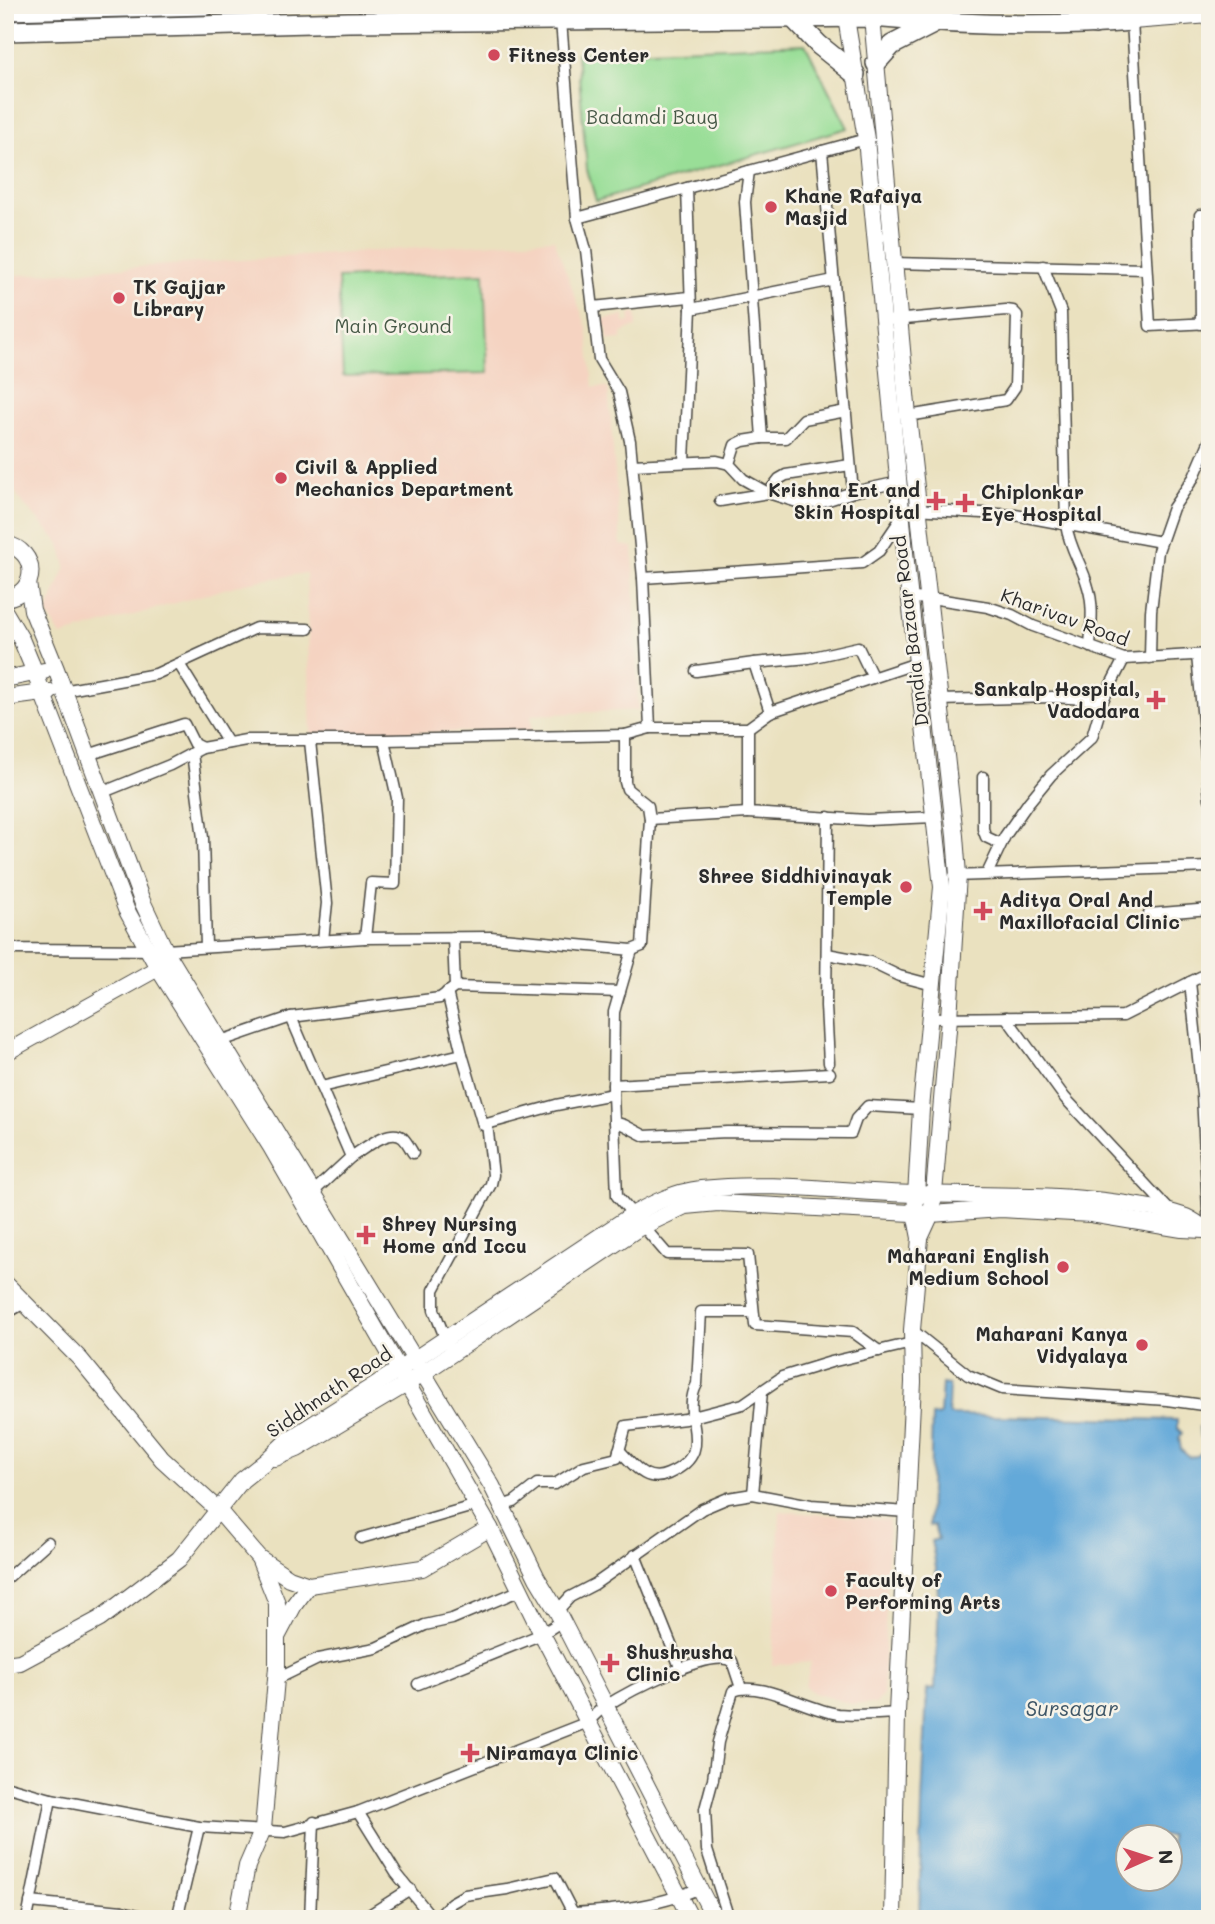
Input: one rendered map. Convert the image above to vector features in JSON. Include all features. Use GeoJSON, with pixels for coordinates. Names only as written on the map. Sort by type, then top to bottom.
{"type":"FeatureCollection","features":[{"type":"Feature","properties":{"kind":"highway"},"geometry":{"type":"LineString","coordinates":[[5,31],[171,12],[207,5]]}},
{"type":"Feature","properties":{"kind":"highway"},"geometry":{"type":"LineString","coordinates":[[5,10],[562,13],[794,19],[872,18],[934,23],[1131,13]]}},
{"type":"Feature","properties":{"kind":"highway"},"geometry":{"type":"LineString","coordinates":[[794,19],[819,45],[855,74]]}},
{"type":"Feature","properties":{"kind":"highway"},"geometry":{"type":"LineString","coordinates":[[876,63],[892,45],[934,23]]}},
{"type":"Feature","properties":{"kind":"street"},"geometry":{"type":"LineString","coordinates":[[562,13],[577,218],[584,237],[599,359],[619,392],[630,441],[643,578],[650,728]]}},
{"type":"Feature","properties":{"kind":"street"},"geometry":{"type":"LineString","coordinates":[[1210,15],[1131,13],[1150,326],[1205,323],[1200,215],[1210,215]]}},
{"type":"Feature","properties":{"kind":"street","name":"Dandia Bazaar Road"},"geometry":{"type":"LineString","coordinates":[[846,18],[855,74],[874,137],[892,263],[891,321],[908,416],[910,598],[942,887],[921,1109],[916,1194],[923,1214]]}},
{"type":"Feature","properties":{"kind":"street","name":"Dandia Bazaar Road"},"geometry":{"type":"LineString","coordinates":[[872,18],[876,63],[874,137],[891,321],[898,482],[928,599],[958,875],[934,1193],[923,1214],[912,1336],[897,1713],[893,1919]]}},
{"type":"Feature","properties":{"kind":"street"},"geometry":{"type":"LineString","coordinates":[[577,218],[874,137]]}},
{"type":"Feature","properties":{"kind":"street"},"geometry":{"type":"LineString","coordinates":[[822,151],[853,492]]}},
{"type":"Feature","properties":{"kind":"street"},"geometry":{"type":"LineString","coordinates":[[749,171],[745,202],[762,438]]}},
{"type":"Feature","properties":{"kind":"street"},"geometry":{"type":"LineString","coordinates":[[684,461],[690,303],[687,188]]}},
{"type":"Feature","properties":{"kind":"street"},"geometry":{"type":"LineString","coordinates":[[892,263],[1146,269]]}},
{"type":"Feature","properties":{"kind":"street"},"geometry":{"type":"LineString","coordinates":[[1043,266],[1061,312],[1066,525],[1069,544],[1088,585],[1091,603],[1090,647]]}},
{"type":"Feature","properties":{"kind":"street"},"geometry":{"type":"LineString","coordinates":[[593,307],[752,298],[834,280]]}},
{"type":"Feature","properties":{"kind":"street"},"geometry":{"type":"LineString","coordinates":[[891,321],[1006,310],[1017,315],[1015,387],[1006,400],[908,416]]}},
{"type":"Feature","properties":{"kind":"street"},"geometry":{"type":"LineString","coordinates":[[729,464],[735,445],[743,441],[786,438],[804,419],[846,411]]}},
{"type":"Feature","properties":{"kind":"street"},"geometry":{"type":"LineString","coordinates":[[1150,658],[1151,611],[1161,542],[1173,508],[1194,477],[1210,440]]}},
{"type":"Feature","properties":{"kind":"street"},"geometry":{"type":"LineString","coordinates":[[632,465],[717,461],[729,464],[751,485],[809,503],[819,503],[898,482]]}},
{"type":"Feature","properties":{"kind":"street"},"geometry":{"type":"LineString","coordinates":[[720,500],[768,492],[786,475],[850,465]]}},
{"type":"Feature","properties":{"kind":"street"},"geometry":{"type":"LineString","coordinates":[[643,578],[862,563],[878,551],[907,512],[1014,514],[1161,542]]}},
{"type":"Feature","properties":{"kind":"street"},"geometry":{"type":"LineString","coordinates":[[6,540],[28,558],[32,610],[142,901],[165,950],[215,1043],[308,1197],[420,1365],[514,1528],[537,1578],[607,1706],[715,1919]]}},
{"type":"Feature","properties":{"kind":"street"},"geometry":{"type":"LineString","coordinates":[[5,598],[18,594],[28,583]]}},
{"type":"Feature","properties":{"kind":"street","name":"Kharivav Road"},"geometry":{"type":"LineString","coordinates":[[910,598],[988,607],[1124,659],[1210,654]]}},
{"type":"Feature","properties":{"kind":"street"},"geometry":{"type":"LineString","coordinates":[[5,612],[21,639],[35,673],[126,909],[158,968],[215,1043]]}},
{"type":"Feature","properties":{"kind":"street"},"geometry":{"type":"LineString","coordinates":[[5,698],[63,691],[156,674],[257,628],[308,629]]}},
{"type":"Feature","properties":{"kind":"street"},"geometry":{"type":"LineString","coordinates":[[696,671],[810,658],[858,647],[873,678]]}},
{"type":"Feature","properties":{"kind":"street"},"geometry":{"type":"LineString","coordinates":[[1197,655],[1210,799]]}},
{"type":"Feature","properties":{"kind":"street"},"geometry":{"type":"LineString","coordinates":[[987,874],[1001,845],[1028,803],[1051,775],[1092,737],[1103,700],[1124,659]]}},
{"type":"Feature","properties":{"kind":"street"},"geometry":{"type":"LineString","coordinates":[[754,663],[769,712]]}},
{"type":"Feature","properties":{"kind":"street"},"geometry":{"type":"LineString","coordinates":[[101,793],[170,765],[197,750],[246,740],[384,740],[625,734],[650,728],[748,728],[769,712],[917,663]]}},
{"type":"Feature","properties":{"kind":"street"},"geometry":{"type":"LineString","coordinates":[[179,664],[228,743]]}},
{"type":"Feature","properties":{"kind":"street"},"geometry":{"type":"LineString","coordinates":[[5,679],[56,669]]}},
{"type":"Feature","properties":{"kind":"street"},"geometry":{"type":"LineString","coordinates":[[939,700],[1052,697],[1103,700]]}},
{"type":"Feature","properties":{"kind":"street"},"geometry":{"type":"LineString","coordinates":[[88,755],[184,724],[197,750],[206,947]]}},
{"type":"Feature","properties":{"kind":"street"},"geometry":{"type":"LineString","coordinates":[[748,728],[748,813]]}},
{"type":"Feature","properties":{"kind":"street"},"geometry":{"type":"LineString","coordinates":[[5,945],[17,949],[165,950],[365,938],[491,937],[632,950],[642,946],[650,819],[648,806],[627,789],[625,734]]}},
{"type":"Feature","properties":{"kind":"street"},"geometry":{"type":"LineString","coordinates":[[365,938],[371,883],[395,884],[397,798],[384,740]]}},
{"type":"Feature","properties":{"kind":"street"},"geometry":{"type":"LineString","coordinates":[[310,741],[327,903],[323,940]]}},
{"type":"Feature","properties":{"kind":"street"},"geometry":{"type":"LineString","coordinates":[[983,777],[982,829],[986,837],[1001,845]]}},
{"type":"Feature","properties":{"kind":"street"},"geometry":{"type":"LineString","coordinates":[[650,819],[748,813],[867,820],[934,817]]}},
{"type":"Feature","properties":{"kind":"street"},"geometry":{"type":"LineString","coordinates":[[453,937],[451,989],[462,1054],[483,1125],[613,1090],[829,1068],[826,1006],[828,817]]}},
{"type":"Feature","properties":{"kind":"street"},"geometry":{"type":"LineString","coordinates":[[941,876],[1210,867]]}},
{"type":"Feature","properties":{"kind":"street"},"geometry":{"type":"LineString","coordinates":[[1149,914],[1210,909]]}},
{"type":"Feature","properties":{"kind":"street"},"geometry":{"type":"LineString","coordinates":[[632,950],[614,1012],[613,1090],[617,1196],[667,1254],[748,1255],[755,1325],[853,1332],[879,1351]]}},
{"type":"Feature","properties":{"kind":"street"},"geometry":{"type":"LineString","coordinates":[[827,954],[870,962],[899,976],[933,985]]}},
{"type":"Feature","properties":{"kind":"street"},"geometry":{"type":"LineString","coordinates":[[5,1053],[158,968]]}},
{"type":"Feature","properties":{"kind":"street"},"geometry":{"type":"LineString","coordinates":[[930,1018],[1123,1016],[1210,972]]}},
{"type":"Feature","properties":{"kind":"street"},"geometry":{"type":"LineString","coordinates":[[1191,982],[1208,1179],[1208,1230]]}},
{"type":"Feature","properties":{"kind":"street"},"geometry":{"type":"LineString","coordinates":[[215,1043],[291,1017],[440,998],[451,989],[620,992]]}},
{"type":"Feature","properties":{"kind":"street"},"geometry":{"type":"LineString","coordinates":[[291,1017],[351,1157]]}},
{"type":"Feature","properties":{"kind":"street"},"geometry":{"type":"LineString","coordinates":[[1006,1017],[1065,1098],[1171,1220]]}},
{"type":"Feature","properties":{"kind":"street"},"geometry":{"type":"LineString","coordinates":[[321,1087],[462,1054]]}},
{"type":"Feature","properties":{"kind":"street"},"geometry":{"type":"LineString","coordinates":[[614,1122],[645,1136],[727,1132],[851,1133],[856,1119],[868,1106],[921,1109]]}},
{"type":"Feature","properties":{"kind":"street"},"geometry":{"type":"LineString","coordinates":[[448,1345],[434,1310],[433,1290],[491,1184],[493,1175],[487,1124]]}},
{"type":"Feature","properties":{"kind":"street"},"geometry":{"type":"LineString","coordinates":[[308,1197],[351,1157],[387,1135],[395,1133],[413,1153]]}},
{"type":"Feature","properties":{"kind":"street"},"geometry":{"type":"LineString","coordinates":[[637,1220],[659,1200],[680,1192],[771,1187],[1097,1199],[1171,1220]]}},
{"type":"Feature","properties":{"kind":"street"},"geometry":{"type":"LineString","coordinates":[[308,1197],[404,1376],[493,1532],[542,1634],[691,1919]]}},
{"type":"Feature","properties":{"kind":"street"},"geometry":{"type":"LineString","coordinates":[[637,1220],[685,1206],[718,1203],[923,1214],[1001,1209],[1171,1220],[1186,1216],[1208,1230]]}},
{"type":"Feature","properties":{"kind":"street","name":"Siddhnath Road"},"geometry":{"type":"LineString","coordinates":[[5,1664],[20,1662],[100,1619],[179,1559],[242,1480],[288,1440],[404,1376],[637,1220]]}},
{"type":"Feature","properties":{"kind":"street"},"geometry":{"type":"LineString","coordinates":[[5,1283],[79,1359],[162,1459],[218,1510],[259,1558],[289,1578],[309,1585],[422,1568],[493,1532],[514,1528]]}},
{"type":"Feature","properties":{"kind":"street"},"geometry":{"type":"LineString","coordinates":[[5,1314],[26,1302]]}},
{"type":"Feature","properties":{"kind":"street"},"geometry":{"type":"LineString","coordinates":[[619,1450],[645,1476],[659,1478],[692,1458],[696,1444],[692,1393],[697,1384],[701,1312],[752,1312]]}},
{"type":"Feature","properties":{"kind":"street"},"geometry":{"type":"LineString","coordinates":[[361,1538],[498,1500],[514,1502],[537,1484],[555,1484],[584,1466],[617,1458],[626,1426],[693,1417],[743,1404],[782,1377],[879,1351],[912,1336],[968,1376],[1002,1389],[1167,1400],[1210,1406]]}},
{"type":"Feature","properties":{"kind":"street"},"geometry":{"type":"LineString","coordinates":[[753,1494],[762,1391]]}},
{"type":"Feature","properties":{"kind":"street"},"geometry":{"type":"LineString","coordinates":[[418,1685],[542,1634],[560,1616],[570,1597],[702,1509],[728,1498],[753,1494],[811,1505],[906,1512]]}},
{"type":"Feature","properties":{"kind":"street"},"geometry":{"type":"LineString","coordinates":[[5,1580],[48,1542]]}},
{"type":"Feature","properties":{"kind":"street"},"geometry":{"type":"LineString","coordinates":[[635,1555],[680,1667]]}},
{"type":"Feature","properties":{"kind":"street"},"geometry":{"type":"LineString","coordinates":[[237,1919],[247,1866],[263,1829],[275,1680],[277,1603],[259,1558]]}},
{"type":"Feature","properties":{"kind":"street"},"geometry":{"type":"LineString","coordinates":[[276,1638],[294,1605],[309,1585]]}},
{"type":"Feature","properties":{"kind":"street"},"geometry":{"type":"LineString","coordinates":[[275,1680],[318,1658],[376,1648],[425,1625],[452,1619],[521,1590]]}},
{"type":"Feature","properties":{"kind":"street"},"geometry":{"type":"LineString","coordinates":[[5,1786],[51,1800],[199,1827],[285,1832],[358,1812],[588,1722],[607,1706],[680,1667],[727,1658],[732,1661],[741,1688]]}},
{"type":"Feature","properties":{"kind":"street"},"geometry":{"type":"LineString","coordinates":[[729,1919],[707,1850],[705,1809],[713,1779],[718,1742],[733,1690],[741,1688],[762,1691],[837,1714],[897,1713]]}},
{"type":"Feature","properties":{"kind":"street"},"geometry":{"type":"LineString","coordinates":[[27,1919],[51,1800]]}},
{"type":"Feature","properties":{"kind":"street"},"geometry":{"type":"LineString","coordinates":[[358,1812],[396,1873],[434,1919],[451,1903],[465,1895],[555,1878],[573,1913],[632,1910],[698,1889]]}},
{"type":"Feature","properties":{"kind":"street"},"geometry":{"type":"LineString","coordinates":[[310,1919],[314,1822]]}},
{"type":"Feature","properties":{"kind":"street"},"geometry":{"type":"LineString","coordinates":[[177,1919],[199,1827]]}},
{"type":"Feature","properties":{"kind":"street"},"geometry":{"type":"LineString","coordinates":[[363,1919],[410,1889]]}},
{"type":"Feature","properties":{"kind":"street"},"geometry":{"type":"LineString","coordinates":[[30,1902],[154,1919]]}},
{"type":"Feature","properties":{"kind":"shaded area"},"geometry":{"type":"Polygon","coordinates":[[[554,239],[587,328],[593,387],[608,387],[621,545],[633,547],[638,710],[531,715],[532,731],[311,734],[306,573],[245,583],[61,636],[47,613],[66,566],[60,544],[19,499],[5,470],[5,276],[554,239]]]}},
{"type":"Feature","properties":{"kind":"shaded area"},"geometry":{"type":"Polygon","coordinates":[[[636,313],[637,327],[622,334],[622,339],[608,340],[607,327],[603,327],[602,319],[624,316],[624,323],[630,322],[630,314],[636,313]]]}},
{"type":"Feature","properties":{"kind":"shaded area","name":"Faculty of Performing Arts"},"geometry":{"type":"Polygon","coordinates":[[[780,1511],[889,1520],[883,1695],[876,1704],[852,1704],[813,1693],[805,1686],[811,1662],[772,1665],[780,1511]]]}},
{"type":"Feature","properties":{"kind":"green space","name":"Badamdi Baug"},"geometry":{"type":"Polygon","coordinates":[[[805,44],[848,128],[596,201],[587,169],[577,53],[805,44]]]}},
{"type":"Feature","properties":{"kind":"green space","name":"Main Ground"},"geometry":{"type":"Polygon","coordinates":[[[484,273],[488,373],[343,376],[338,278],[484,273]]]}},
{"type":"Feature","properties":{"kind":"water","name":"Sursagar"},"geometry":{"type":"Polygon","coordinates":[[[942,1384],[949,1385],[950,1415],[1177,1420],[1177,1428],[1182,1433],[1179,1438],[1181,1450],[1189,1457],[1197,1456],[1205,1450],[1199,1427],[1210,1427],[1210,1919],[919,1919],[927,1690],[935,1689],[938,1633],[937,1577],[931,1541],[938,1539],[934,1525],[929,1526],[932,1416],[940,1415],[942,1384]]]}},
{"type":"Feature","properties":{"kind":"place","name":"Fitness Center"},"geometry":{"type":"Point","coordinates":[494,55]}},
{"type":"Feature","properties":{"kind":"place","name":"Khane Rafaiya Masjid"},"geometry":{"type":"Point","coordinates":[771,207]}},
{"type":"Feature","properties":{"kind":"place","name":"TK Gajjar Library"},"geometry":{"type":"Point","coordinates":[119,298]}},
{"type":"Feature","properties":{"kind":"place","name":"Civil & Applied Mechanics Department"},"geometry":{"type":"Point","coordinates":[281,478]}},
{"type":"Feature","properties":{"kind":"place","name":"Krishna Ent and Skin Hospital"},"geometry":{"type":"Point","coordinates":[936,501]}},
{"type":"Feature","properties":{"kind":"place","name":"Chiplonkar Eye Hospital"},"geometry":{"type":"Point","coordinates":[965,503]}},
{"type":"Feature","properties":{"kind":"place","name":"Sankalp Hospital, Vadodara"},"geometry":{"type":"Point","coordinates":[1156,700]}},
{"type":"Feature","properties":{"kind":"place","name":"Shree Siddhivinayak Temple"},"geometry":{"type":"Point","coordinates":[906,887]}},
{"type":"Feature","properties":{"kind":"place","name":"Aditya Oral And Maxillofacial Clinic"},"geometry":{"type":"Point","coordinates":[983,911]}},
{"type":"Feature","properties":{"kind":"place","name":"Shrey Nursing Home and Iccu"},"geometry":{"type":"Point","coordinates":[366,1235]}},
{"type":"Feature","properties":{"kind":"place","name":"Maharani English Medium School"},"geometry":{"type":"Point","coordinates":[1063,1267]}},
{"type":"Feature","properties":{"kind":"place","name":"Maharani Kanya Vidyalaya"},"geometry":{"type":"Point","coordinates":[1142,1345]}},
{"type":"Feature","properties":{"kind":"place","name":"Faculty of Performing Arts"},"geometry":{"type":"Point","coordinates":[831,1591]}},
{"type":"Feature","properties":{"kind":"place","name":"Shushrusha Clinic"},"geometry":{"type":"Point","coordinates":[610,1663]}},
{"type":"Feature","properties":{"kind":"place","name":"Niramaya Clinic"},"geometry":{"type":"Point","coordinates":[470,1753]}}]}
